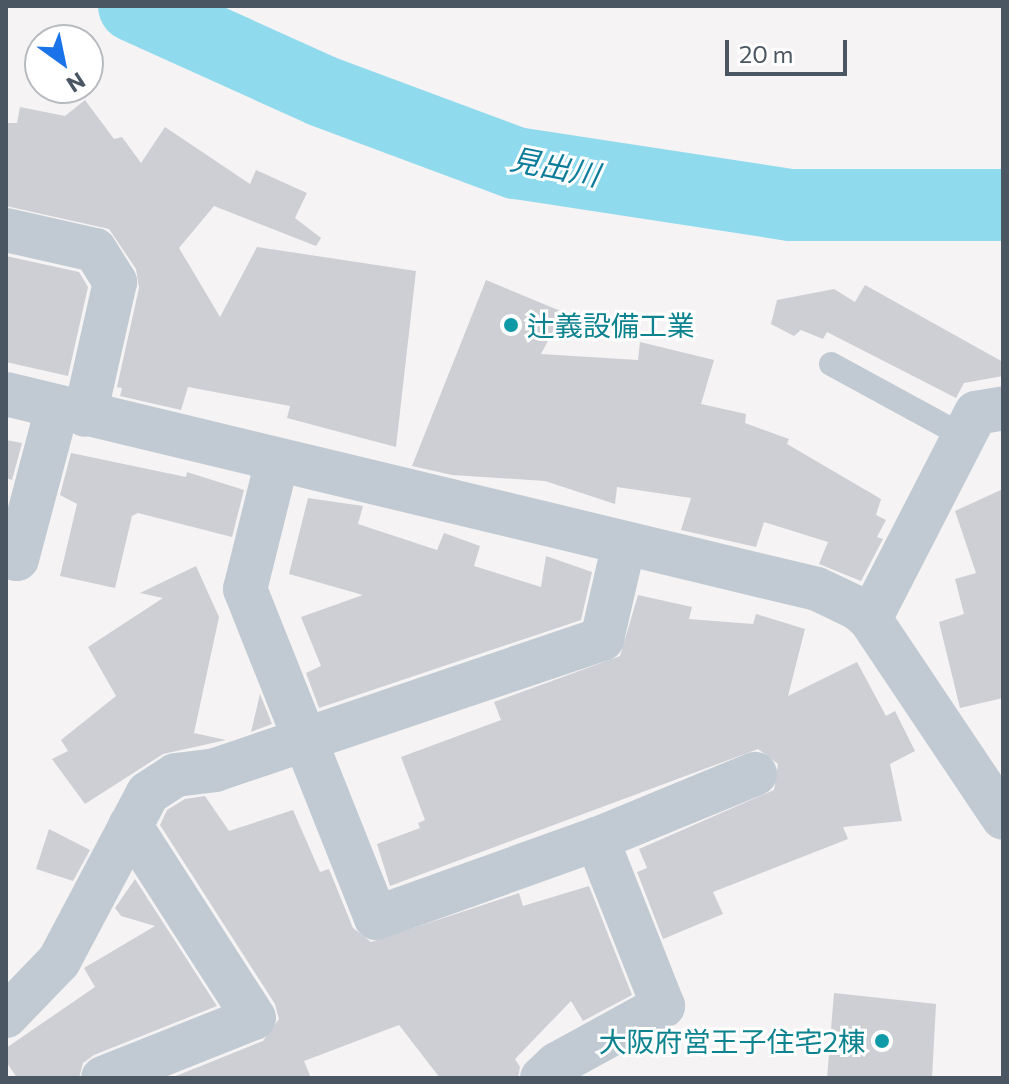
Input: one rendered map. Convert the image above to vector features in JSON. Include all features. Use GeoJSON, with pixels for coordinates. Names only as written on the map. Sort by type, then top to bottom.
{"type":"FeatureCollection","features":[{"type":"Feature","properties":{"kind":"street"},"geometry":{"type":"LineString","coordinates":[[6,230],[95,250],[115,282],[17,559],[6,557]]}},
{"type":"Feature","properties":{"kind":"street"},"geometry":{"type":"LineString","coordinates":[[6,394],[817,589],[870,619],[1003,818]]}},
{"type":"Feature","properties":{"kind":"street"},"geometry":{"type":"LineString","coordinates":[[870,619],[976,413],[1003,408]]}},
{"type":"Feature","properties":{"kind":"street"},"geometry":{"type":"LineString","coordinates":[[277,461],[245,589],[376,918],[597,839],[755,774]]}},
{"type":"Feature","properties":{"kind":"street"},"geometry":{"type":"LineString","coordinates":[[6,1016],[59,961],[148,793],[176,775],[215,770],[602,639],[624,544]]}},
{"type":"Feature","properties":{"kind":"street"},"geometry":{"type":"LineString","coordinates":[[103,1078],[254,1018],[130,825]]}},
{"type":"Feature","properties":{"kind":"street"},"geometry":{"type":"LineString","coordinates":[[542,1078],[557,1064],[663,1006],[597,839]]}},
{"type":"Feature","properties":{"kind":"lane"},"geometry":{"type":"LineString","coordinates":[[831,364],[963,436]]}},
{"type":"Feature","properties":{"kind":"building"},"geometry":{"type":"Polygon","coordinates":[[[80,104],[88,104],[114,139],[122,137],[141,163],[165,127],[250,184],[256,170],[307,193],[295,218],[321,238],[316,246],[214,206],[179,248],[220,317],[257,247],[416,271],[396,447],[287,418],[290,406],[188,387],[181,410],[120,396],[122,388],[117,387],[139,288],[136,269],[109,229],[6,206],[6,123],[17,123],[20,107],[65,116],[80,104]]]}},
{"type":"Feature","properties":{"kind":"building"},"geometry":{"type":"Polygon","coordinates":[[[6,256],[79,272],[88,287],[68,376],[6,362],[6,256]]]}},
{"type":"Feature","properties":{"kind":"building"},"geometry":{"type":"Polygon","coordinates":[[[486,280],[563,312],[541,354],[638,360],[640,342],[714,360],[701,404],[746,414],[745,423],[789,439],[787,444],[881,499],[876,515],[886,520],[877,537],[883,539],[861,581],[819,564],[828,542],[764,522],[756,547],[681,530],[691,498],[617,487],[615,504],[545,481],[452,475],[412,466],[486,280]]]}},
{"type":"Feature","properties":{"kind":"building"},"geometry":{"type":"Polygon","coordinates":[[[865,285],[1003,362],[1003,376],[964,383],[956,398],[827,332],[823,339],[801,330],[794,336],[771,324],[777,300],[834,289],[855,302],[865,285]]]}},
{"type":"Feature","properties":{"kind":"building"},"geometry":{"type":"Polygon","coordinates":[[[6,440],[22,443],[12,480],[6,478],[6,440]]]}},
{"type":"Feature","properties":{"kind":"building"},"geometry":{"type":"Polygon","coordinates":[[[71,453],[186,477],[187,472],[244,490],[232,537],[138,513],[132,516],[115,588],[60,576],[77,504],[60,495],[71,453]]]}},
{"type":"Feature","properties":{"kind":"building"},"geometry":{"type":"Polygon","coordinates":[[[1003,489],[1003,698],[960,708],[939,622],[964,614],[955,579],[976,573],[955,511],[1003,489]]]}},
{"type":"Feature","properties":{"kind":"building"},"geometry":{"type":"Polygon","coordinates":[[[308,498],[363,506],[358,524],[437,550],[444,533],[480,546],[474,566],[541,587],[546,556],[592,572],[581,620],[319,708],[306,673],[321,666],[301,617],[363,595],[289,574],[308,498]]]}},
{"type":"Feature","properties":{"kind":"building"},"geometry":{"type":"Polygon","coordinates":[[[196,566],[219,617],[194,733],[226,740],[163,754],[85,804],[52,759],[68,751],[61,740],[116,696],[88,647],[163,598],[140,593],[196,566]]]}},
{"type":"Feature","properties":{"kind":"building"},"geometry":{"type":"Polygon","coordinates":[[[638,595],[692,607],[689,619],[753,624],[756,614],[805,629],[788,696],[857,662],[886,716],[895,711],[915,751],[890,764],[902,821],[843,827],[848,839],[713,892],[723,914],[663,939],[637,872],[647,868],[639,849],[774,790],[778,764],[758,749],[390,886],[377,844],[420,828],[418,823],[425,820],[401,757],[501,720],[494,702],[620,656],[638,595]]]}},
{"type":"Feature","properties":{"kind":"building"},"geometry":{"type":"Polygon","coordinates":[[[260,694],[272,724],[251,732],[260,694]]]}},
{"type":"Feature","properties":{"kind":"building"},"geometry":{"type":"Polygon","coordinates":[[[205,796],[229,831],[293,810],[320,872],[329,869],[353,928],[371,942],[519,893],[523,906],[589,886],[632,995],[583,1021],[571,1001],[515,1059],[520,1067],[518,1078],[440,1078],[399,1025],[304,1061],[311,1078],[171,1078],[263,1041],[279,1019],[275,1004],[160,825],[167,810],[185,799],[205,796]]]}},
{"type":"Feature","properties":{"kind":"building"},"geometry":{"type":"Polygon","coordinates":[[[49,829],[90,850],[73,881],[36,869],[49,829]]]}},
{"type":"Feature","properties":{"kind":"building"},"geometry":{"type":"Polygon","coordinates":[[[135,879],[217,1006],[94,1055],[83,1063],[79,1078],[17,1078],[6,1061],[6,1048],[95,987],[84,968],[155,926],[121,916],[115,908],[135,879]]]}},
{"type":"Feature","properties":{"kind":"building","name":"大阪府営王子住宅2棟"},"geometry":{"type":"Polygon","coordinates":[[[834,993],[936,1004],[932,1078],[827,1078],[834,993]]]}},
{"type":"Feature","properties":{"kind":"waterway","name":"見出川"},"geometry":{"type":"LineString","coordinates":[[134,6],[322,91],[516,163],[791,205],[1003,205]]}},
{"type":"Feature","properties":{"kind":"place","name":"辻義設備工業"},"geometry":{"type":"Point","coordinates":[511,325]}},
{"type":"Feature","properties":{"kind":"place","name":"大阪府営王子住宅2棟"},"geometry":{"type":"Point","coordinates":[882,1041]}}]}
